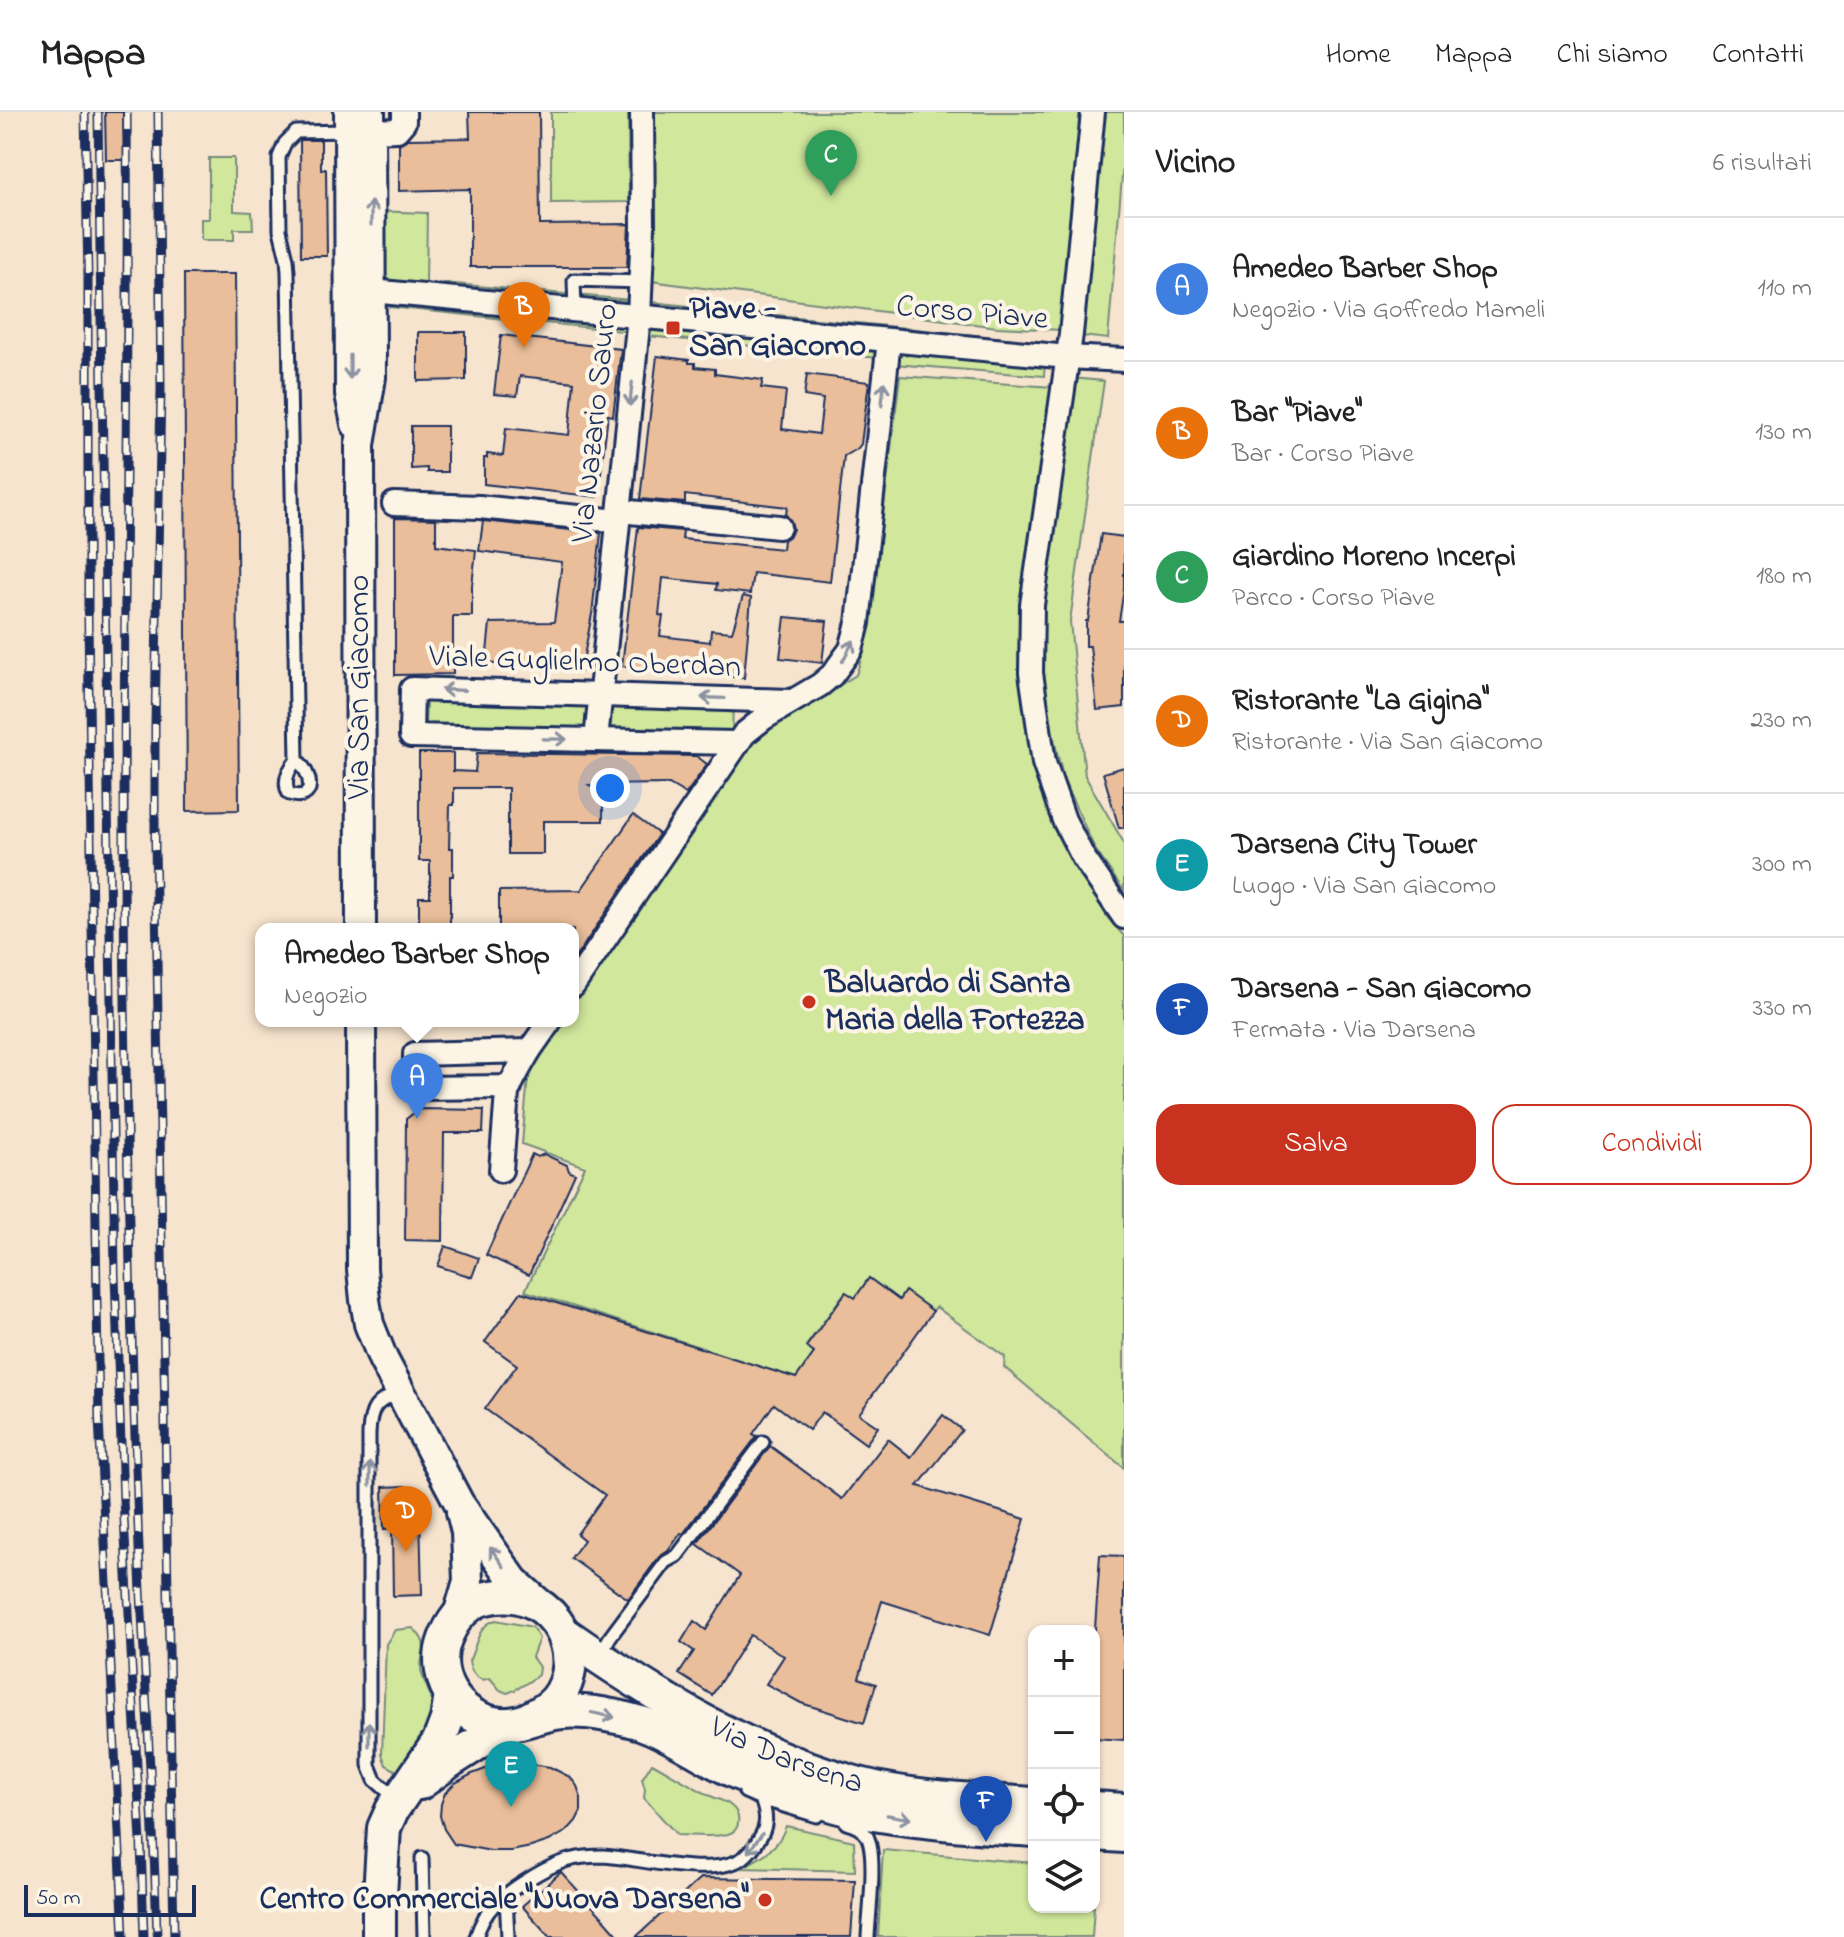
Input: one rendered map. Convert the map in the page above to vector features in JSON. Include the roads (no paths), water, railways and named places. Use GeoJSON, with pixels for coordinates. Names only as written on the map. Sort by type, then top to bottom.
{"type":"FeatureCollection","features":[{"type":"Feature","properties":{"kind":"main road"},"geometry":{"type":"LineString","coordinates":[[379,1937],[383,1840],[388,1818],[439,1741],[447,1720],[451,1695],[442,1674],[441,1651],[451,1624],[458,1615],[487,1597],[509,1595],[526,1598],[542,1606]]}},
{"type":"Feature","properties":{"kind":"main road","name":"Via Darsena"},"geometry":{"type":"LineString","coordinates":[[542,1606],[556,1619],[565,1634],[598,1657],[648,1690],[735,1739],[854,1783],[894,1791],[1028,1803]]}},
{"type":"Feature","properties":{"kind":"main road"},"geometry":{"type":"LineString","coordinates":[[399,1800],[450,1761],[517,1722],[541,1712],[556,1699],[567,1679],[570,1655],[565,1634]]}},
{"type":"Feature","properties":{"kind":"main road","name":"Via Darsena"},"geometry":{"type":"LineString","coordinates":[[451,1695],[462,1708],[482,1720],[517,1722],[561,1712],[587,1712],[642,1724],[737,1773],[851,1810],[914,1820],[1028,1830]]}},
{"type":"Feature","properties":{"kind":"main road"},"geometry":{"type":"LineString","coordinates":[[1100,1808],[1124,1810]]}},
{"type":"Feature","properties":{"kind":"main road"},"geometry":{"type":"LineString","coordinates":[[1100,1834],[1124,1836]]}},
{"type":"Feature","properties":{"kind":"street"},"geometry":{"type":"LineString","coordinates":[[359,122],[397,130],[404,122],[404,112]]}},
{"type":"Feature","properties":{"kind":"street","name":"Via Nazario Sauro"},"geometry":{"type":"LineString","coordinates":[[596,740],[639,316],[643,227],[642,112]]}},
{"type":"Feature","properties":{"kind":"street"},"geometry":{"type":"LineString","coordinates":[[1093,112],[1068,357],[1032,605],[1030,654],[1044,763],[1064,820],[1083,857],[1124,917]]}},
{"type":"Feature","properties":{"kind":"street","name":"Via San Giacomo"},"geometry":{"type":"LineString","coordinates":[[359,122],[360,290],[371,377],[360,445],[361,923]]}},
{"type":"Feature","properties":{"kind":"street","name":"Corso Piave"},"geometry":{"type":"LineString","coordinates":[[360,290],[1124,360]]}},
{"type":"Feature","properties":{"kind":"street"},"geometry":{"type":"LineString","coordinates":[[579,977],[736,743],[752,727],[820,685],[832,675],[851,649],[856,635],[889,340]]}},
{"type":"Feature","properties":{"kind":"street"},"geometry":{"type":"LineString","coordinates":[[394,504],[779,527]]}},
{"type":"Feature","properties":{"kind":"street","name":"Viale Guglielmo Oberdan"},"geometry":{"type":"LineString","coordinates":[[736,743],[411,736],[412,689],[791,701]]}},
{"type":"Feature","properties":{"kind":"street"},"geometry":{"type":"LineString","coordinates":[[361,1027],[362,1269],[369,1324],[400,1393],[459,1503],[514,1581],[542,1606]]}},
{"type":"Feature","properties":{"kind":"street"},"geometry":{"type":"LineString","coordinates":[[501,1170],[505,1106],[510,1087],[546,1027]]}},
{"type":"Feature","properties":{"kind":"street"},"geometry":{"type":"LineString","coordinates":[[510,1087],[415,1088],[415,1054],[529,1051]]}},
{"type":"Feature","properties":{"kind":"street"},"geometry":{"type":"LineString","coordinates":[[458,1615],[468,1581],[466,1532],[459,1503]]}},
{"type":"Feature","properties":{"kind":"lane"},"geometry":{"type":"LineString","coordinates":[[297,760],[287,264],[280,230],[279,157],[285,143],[296,132],[359,122]]}},
{"type":"Feature","properties":{"kind":"lane"},"geometry":{"type":"LineString","coordinates":[[575,310],[574,280],[641,282]]}},
{"type":"Feature","properties":{"kind":"lane"},"geometry":{"type":"LineString","coordinates":[[399,1800],[375,1780],[369,1765],[369,1434],[370,1415],[379,1402],[400,1393]]}},
{"type":"Feature","properties":{"kind":"lane"},"geometry":{"type":"LineString","coordinates":[[598,1657],[666,1562],[677,1556],[763,1442]]}},
{"type":"Feature","properties":{"kind":"lane","name":"Via Darsena"},"geometry":{"type":"LineString","coordinates":[[642,1724],[686,1759]]}},
{"type":"Feature","properties":{"kind":"lane","name":"Via Darsena"},"geometry":{"type":"LineString","coordinates":[[476,1937],[494,1905],[546,1869],[570,1859],[601,1856],[690,1866],[719,1866],[741,1859],[754,1848],[763,1832],[767,1814],[761,1799],[735,1788]]}},
{"type":"Feature","properties":{"kind":"lane"},"geometry":{"type":"LineString","coordinates":[[761,1799],[824,1818]]}},
{"type":"Feature","properties":{"kind":"lane"},"geometry":{"type":"LineString","coordinates":[[836,1821],[860,1828],[868,1840],[871,1859],[868,1937]]}},
{"type":"Feature","properties":{"kind":"lane"},"geometry":{"type":"LineString","coordinates":[[422,1858],[424,1937]]}},
{"type":"Feature","properties":{"kind":"lane"},"geometry":{"type":"LineString","coordinates":[[506,1896],[508,1937]]}},
{"type":"Feature","properties":{"kind":"railway"},"geometry":{"type":"LineString","coordinates":[[85,112],[88,618],[99,1418],[124,1937]]}},
{"type":"Feature","properties":{"kind":"railway"},"geometry":{"type":"LineString","coordinates":[[98,112],[115,1276],[144,1937]]}},
{"type":"Feature","properties":{"kind":"railway"},"geometry":{"type":"LineString","coordinates":[[127,112],[126,1064],[137,1497],[157,1937]]}},
{"type":"Feature","properties":{"kind":"railway"},"geometry":{"type":"LineString","coordinates":[[158,112],[161,387],[155,844],[174,1937]]}},
{"type":"Feature","properties":{"kind":"place","name":"Giardino Moreno Incerpi"},"geometry":{"type":"Point","coordinates":[831,196]}},
{"type":"Feature","properties":{"kind":"place","name":"Piave - San Giacomo"},"geometry":{"type":"Point","coordinates":[673,328]}},
{"type":"Feature","properties":{"kind":"place","name":"Bar \"Piave\""},"geometry":{"type":"Point","coordinates":[524,348]}},
{"type":"Feature","properties":{"kind":"place","name":"Baluardo di Santa Maria della Fortezza"},"geometry":{"type":"Point","coordinates":[809,1002]}},
{"type":"Feature","properties":{"kind":"place","name":"Amedeo Barber Shop"},"geometry":{"type":"Point","coordinates":[417,1119]}},
{"type":"Feature","properties":{"kind":"place","name":"Ristorante \"La Gigina\""},"geometry":{"type":"Point","coordinates":[406,1552]}},
{"type":"Feature","properties":{"kind":"place","name":"Darsena City Tower"},"geometry":{"type":"Point","coordinates":[511,1807]}},
{"type":"Feature","properties":{"kind":"place","name":"Darsena - San Giacomo"},"geometry":{"type":"Point","coordinates":[986,1842]}},
{"type":"Feature","properties":{"kind":"place","name":"Centro Commerciale \"Nuova Darsena\""},"geometry":{"type":"Point","coordinates":[765,1900]}}]}
